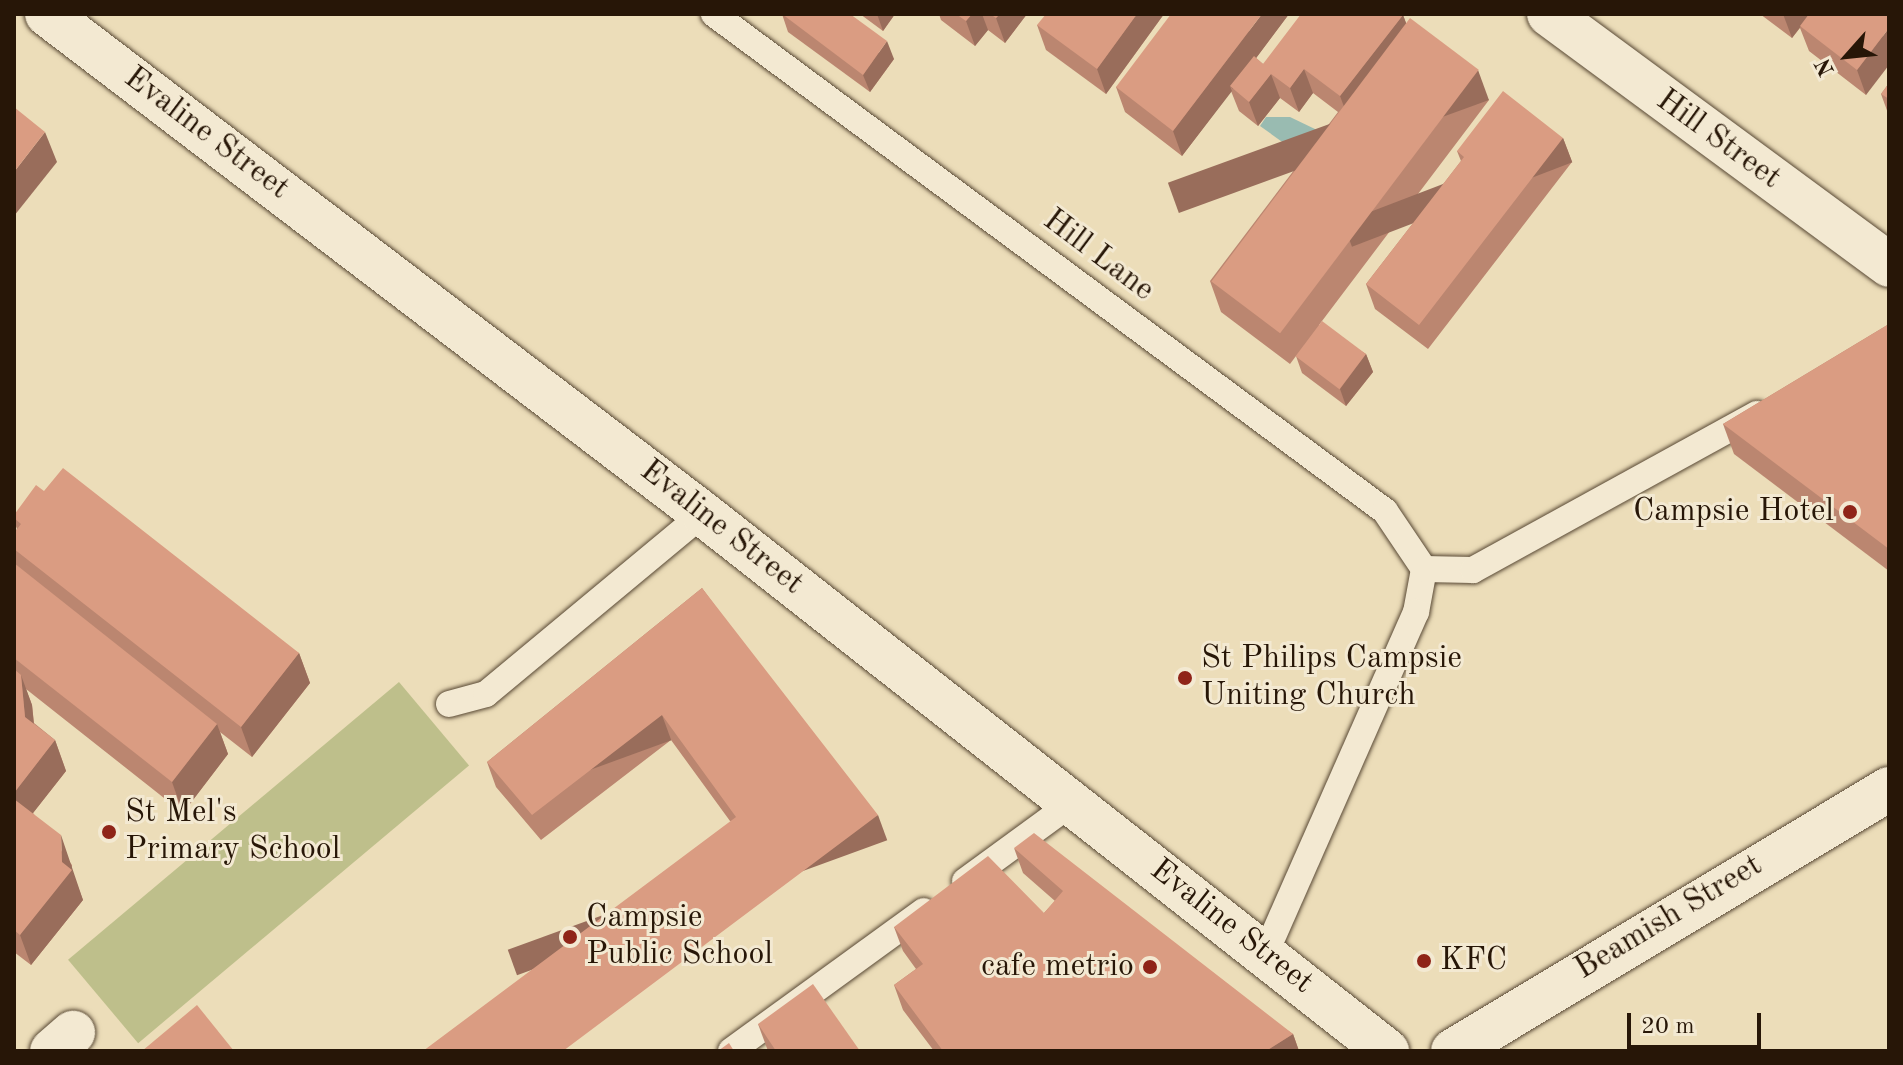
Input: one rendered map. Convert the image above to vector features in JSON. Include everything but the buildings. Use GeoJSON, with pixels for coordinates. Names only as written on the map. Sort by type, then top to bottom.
{"type":"FeatureCollection","features":[{"type":"Feature","properties":{"kind":"street","name":"Evaline Street"},"geometry":{"type":"LineString","coordinates":[[47,14],[703,514],[1266,952],[1387,1051]]}},
{"type":"Feature","properties":{"kind":"street","name":"Hill Street"},"geometry":{"type":"LineString","coordinates":[[1549,14],[1889,265]]}},
{"type":"Feature","properties":{"kind":"street","name":"Beamish Street"},"geometry":{"type":"LineString","coordinates":[[1453,1051],[1889,789]]}},
{"type":"Feature","properties":{"kind":"lane","name":"Hill Lane"},"geometry":{"type":"LineString","coordinates":[[714,14],[1385,511],[1424,569]]}},
{"type":"Feature","properties":{"kind":"lane"},"geometry":{"type":"LineString","coordinates":[[1266,952],[1416,612],[1424,569],[1473,570],[1778,402]]}},
{"type":"Feature","properties":{"kind":"lane"},"geometry":{"type":"LineString","coordinates":[[449,704],[486,694],[703,514]]}},
{"type":"Feature","properties":{"kind":"lane"},"geometry":{"type":"LineString","coordinates":[[731,1051],[1072,803]]}},
{"type":"Feature","properties":{"kind":"green space"},"geometry":{"type":"Polygon","coordinates":[[[399,682],[469,765],[138,1043],[68,960],[399,682]]]}},
{"type":"Feature","properties":{"kind":"water"},"geometry":{"type":"Polygon","coordinates":[[[1266,117],[1290,117],[1317,130],[1326,147],[1313,164],[1260,126],[1266,117]]]}},
{"type":"Feature","properties":{"kind":"place","name":"Campsie Hotel"},"geometry":{"type":"Point","coordinates":[1850,512]}},
{"type":"Feature","properties":{"kind":"place","name":"St Philips Campsie Uniting Church"},"geometry":{"type":"Point","coordinates":[1185,678]}},
{"type":"Feature","properties":{"kind":"place","name":"St Mel's Primary School"},"geometry":{"type":"Point","coordinates":[109,832]}},
{"type":"Feature","properties":{"kind":"place","name":"Campsie Public School"},"geometry":{"type":"Point","coordinates":[570,937]}},
{"type":"Feature","properties":{"kind":"place","name":"KFC"},"geometry":{"type":"Point","coordinates":[1424,961]}},
{"type":"Feature","properties":{"kind":"place","name":"cafe metrio"},"geometry":{"type":"Point","coordinates":[1150,967]}}]}
